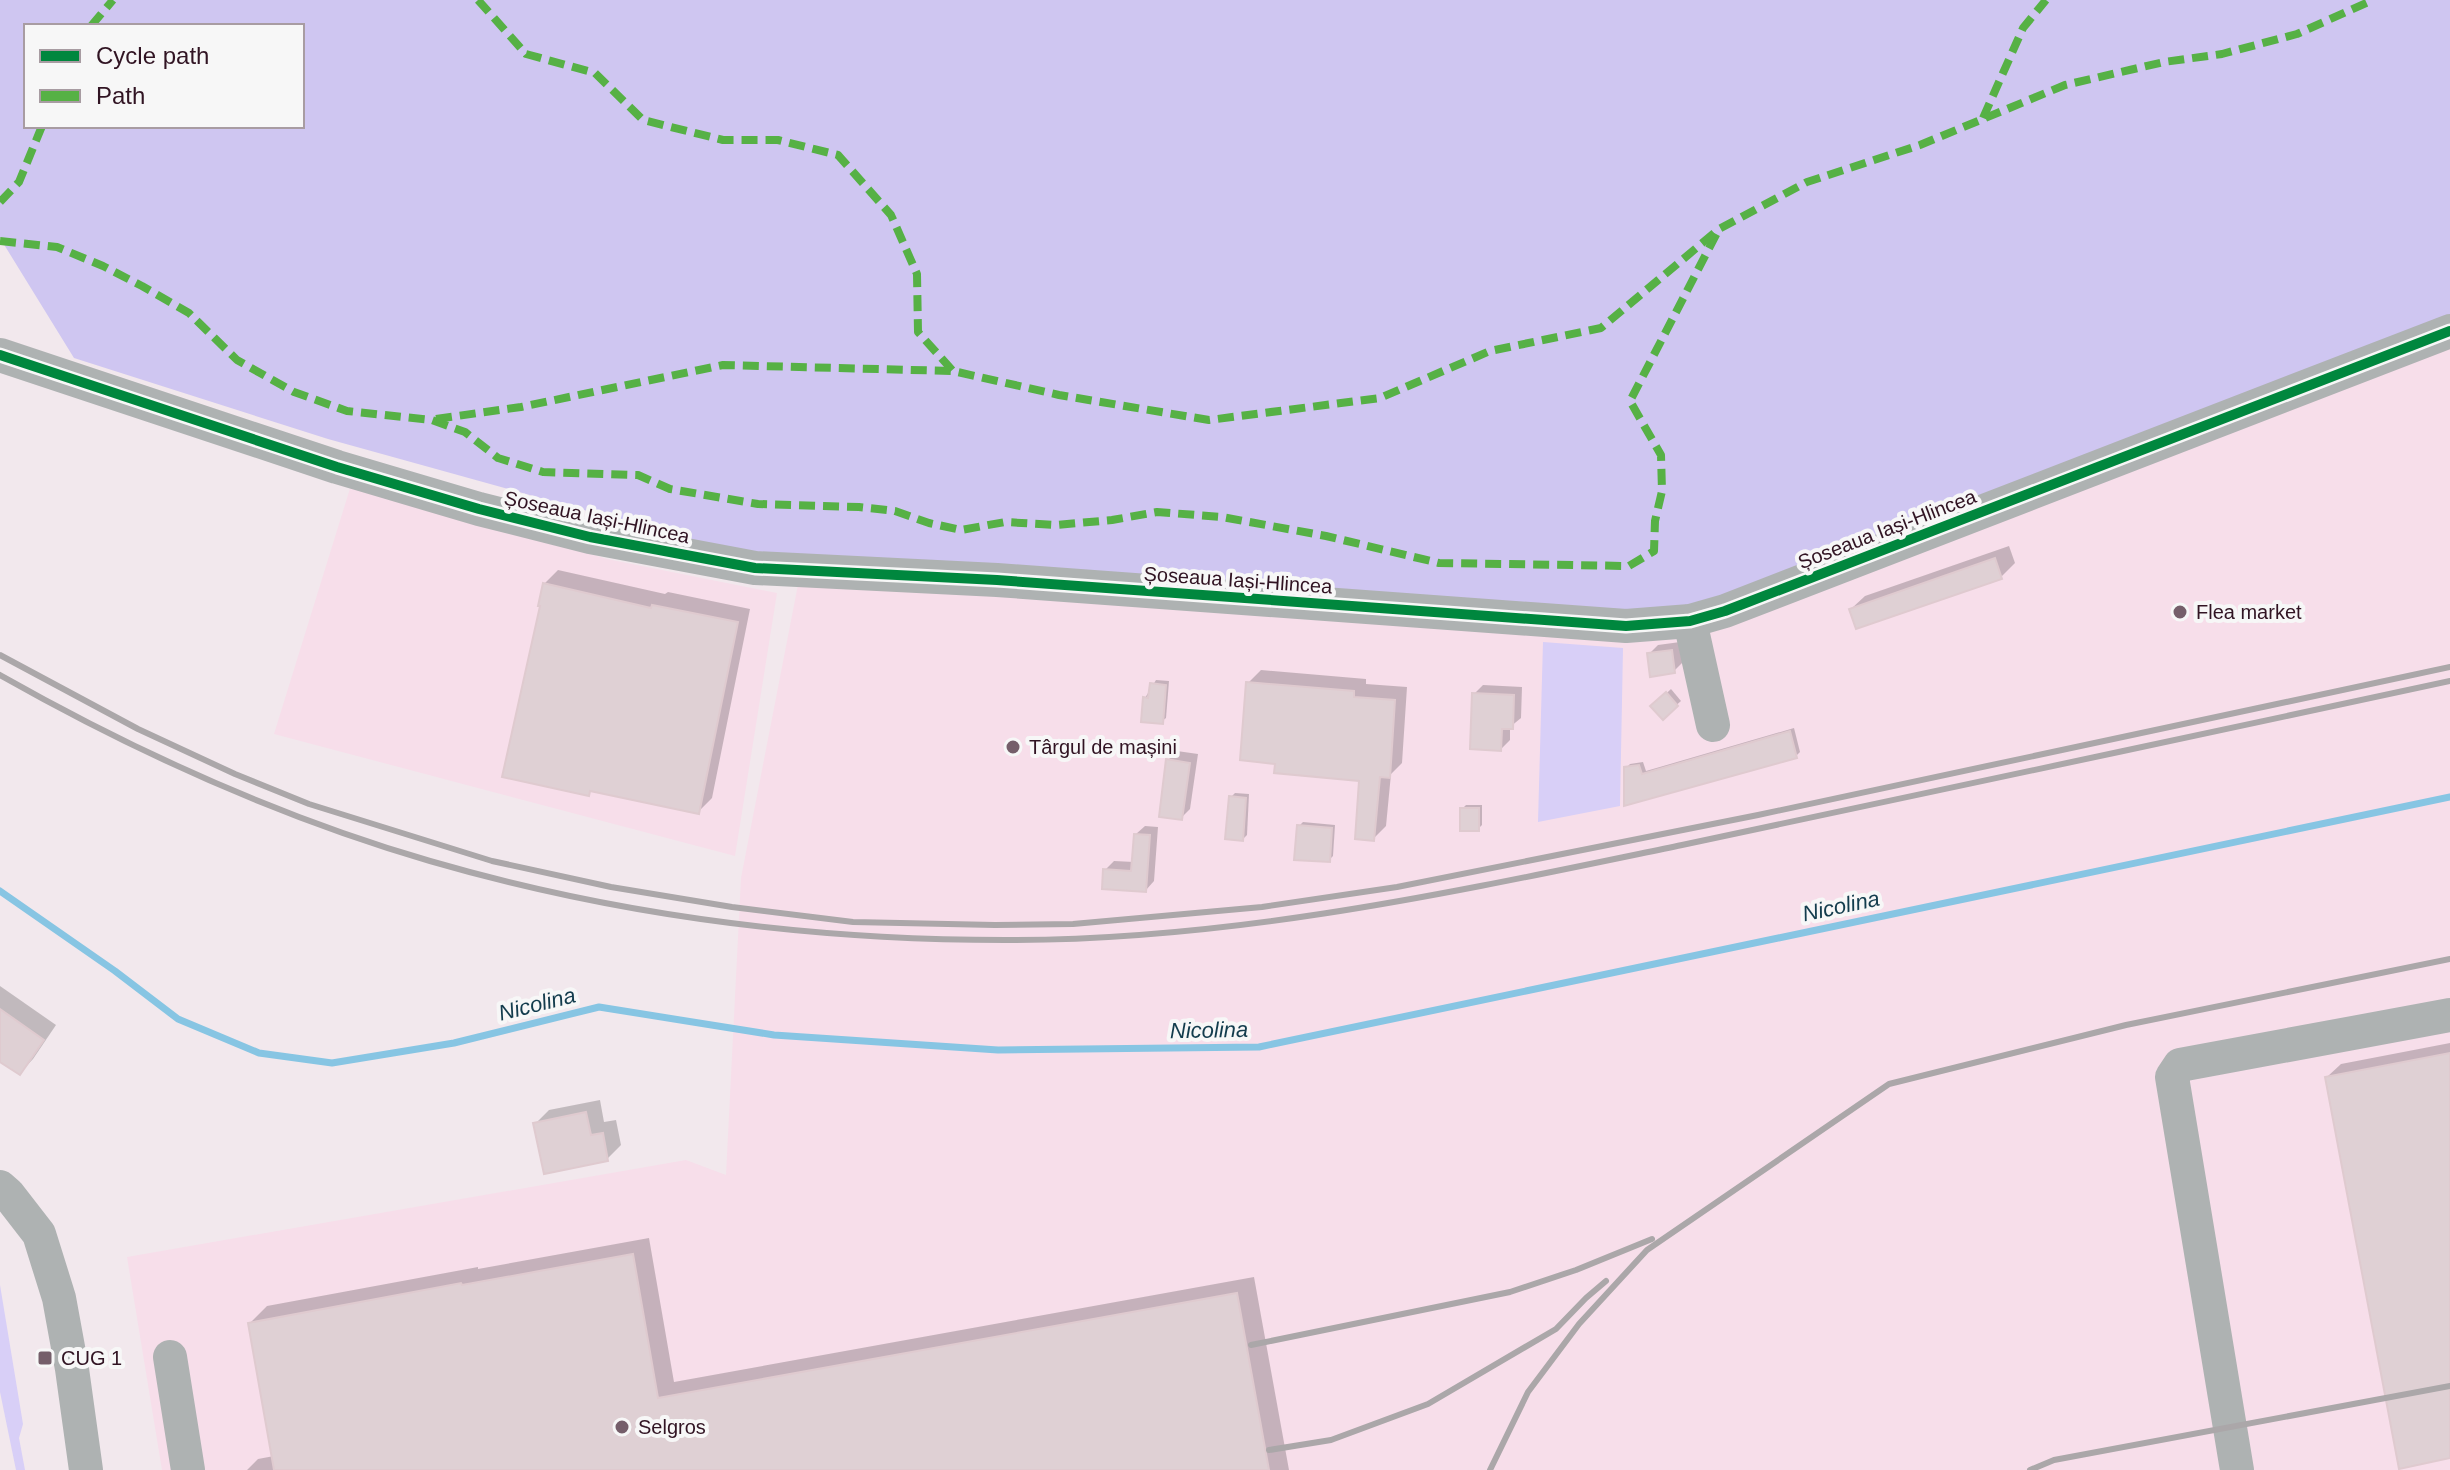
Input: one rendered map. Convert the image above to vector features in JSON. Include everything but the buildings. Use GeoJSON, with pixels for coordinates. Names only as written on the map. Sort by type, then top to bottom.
{"type":"FeatureCollection","features":[{"type":"Feature","properties":{"kind":"street","name":"Șoseaua Iași-Hlincea"},"geometry":{"type":"LineString","coordinates":[[0,355],[337,467],[479,509],[590,537],[755,568],[997,580],[1626,626],[1690,621],[1725,611],[2450,331]]}},
{"type":"Feature","properties":{"kind":"street"},"geometry":{"type":"LineString","coordinates":[[1690,621],[1713,725]]}},
{"type":"Feature","properties":{"kind":"street"},"geometry":{"type":"LineString","coordinates":[[2237,1470],[2172,1077],[2180,1065],[2450,1015]]}},
{"type":"Feature","properties":{"kind":"street"},"geometry":{"type":"LineString","coordinates":[[0,1187],[39,1234],[59,1298],[86,1470]]}},
{"type":"Feature","properties":{"kind":"street"},"geometry":{"type":"LineString","coordinates":[[170,1357],[188,1470]]}},
{"type":"Feature","properties":{"kind":"shaded area"},"geometry":{"type":"Polygon","coordinates":[[[0,0],[2450,0],[2450,321],[1679,623],[757,558],[328,439],[74,358],[0,238],[0,0]]]}},
{"type":"Feature","properties":{"kind":"shaded area"},"geometry":{"type":"Polygon","coordinates":[[[2450,321],[2450,1470],[162,1470],[127,1257],[686,1160],[726,1175],[741,878],[802,564],[2450,321]]]}},
{"type":"Feature","properties":{"kind":"shaded area"},"geometry":{"type":"Polygon","coordinates":[[[352,482],[607,559],[777,593],[735,856],[274,734],[352,482]]]}},
{"type":"Feature","properties":{"kind":"shaded area"},"geometry":{"type":"Polygon","coordinates":[[[1543,642],[1623,648],[1620,806],[1538,822],[1543,642]]]}},
{"type":"Feature","properties":{"kind":"shaded area"},"geometry":{"type":"Polygon","coordinates":[[[0,1285],[23,1424],[19,1438],[25,1470],[16,1470],[0,1392],[0,1285]]]}},
{"type":"Feature","properties":{"kind":"waterway","name":"Nicolina"},"geometry":{"type":"LineString","coordinates":[[0,891],[178,1019],[259,1053],[332,1063],[454,1043],[599,1007],[774,1035],[998,1050],[1259,1047],[2450,797]]}},
{"type":"Feature","properties":{"kind":"railway"},"geometry":{"type":"LineString","coordinates":[[0,655],[138,729],[235,774],[309,804],[492,861],[611,887],[732,907],[853,922],[995,925],[1073,924],[1262,907],[1397,887],[1758,815],[2450,667]]}},
{"type":"Feature","properties":{"kind":"railway"},"geometry":{"type":"LineString","coordinates":[[0,675],[156,756],[263,803],[374,844],[500,880],[643,910],[714,921],[859,935],[1005,940],[1176,932],[1261,923],[1430,896],[2450,681]]}},
{"type":"Feature","properties":{"kind":"railway"},"geometry":{"type":"LineString","coordinates":[[1490,1470],[1528,1392],[1579,1324],[1647,1250],[1889,1084],[2126,1025],[2450,959]]}},
{"type":"Feature","properties":{"kind":"railway"},"geometry":{"type":"LineString","coordinates":[[1251,1345],[1510,1292],[1576,1270],[1652,1239]]}},
{"type":"Feature","properties":{"kind":"railway"},"geometry":{"type":"LineString","coordinates":[[1269,1450],[1331,1440],[1428,1404],[1556,1329],[1606,1281]]}},
{"type":"Feature","properties":{"kind":"railway"},"geometry":{"type":"LineString","coordinates":[[2030,1470],[2054,1460],[2450,1386]]}},
{"type":"Feature","properties":{"kind":"marked path"},"geometry":{"type":"LineString","coordinates":[[93,24],[113,0]]}},
{"type":"Feature","properties":{"kind":"marked path"},"geometry":{"type":"LineString","coordinates":[[478,0],[526,54],[595,73],[643,120],[723,140],[778,140],[838,155],[891,215],[917,274],[918,332],[953,371]]}},
{"type":"Feature","properties":{"kind":"marked path"},"geometry":{"type":"LineString","coordinates":[[1983,118],[2023,28],[2046,0]]}},
{"type":"Feature","properties":{"kind":"marked path"},"geometry":{"type":"LineString","coordinates":[[436,419],[521,407],[723,365],[953,371],[1059,395],[1209,420],[1380,398],[1490,351],[1601,328],[1719,229],[1807,182],[1920,145],[2065,85],[2164,62],[2222,54],[2297,34],[2373,0]]}},
{"type":"Feature","properties":{"kind":"marked path"},"geometry":{"type":"LineString","coordinates":[[0,202],[19,182],[41,128]]}},
{"type":"Feature","properties":{"kind":"marked path"},"geometry":{"type":"LineString","coordinates":[[0,241],[57,247],[142,286],[189,313],[237,360],[294,392],[347,411],[432,420],[465,432],[498,458],[543,472],[638,475],[670,489],[758,504],[895,511],[961,530],[1005,522],[1056,525],[1157,512],[1222,517],[1326,536],[1439,563],[1629,566],[1654,551],[1655,521],[1662,491],[1661,455],[1630,401],[1719,229]]}},
{"type":"Feature","properties":{"kind":"cycle path"},"geometry":{"type":"LineString","coordinates":[[0,355],[337,467],[479,509],[590,537],[755,568],[997,580],[1626,626],[1690,621],[1725,611],[2450,331]]}},
{"type":"Feature","properties":{"kind":"place","name":"Flea market"},"geometry":{"type":"Point","coordinates":[2180,612]}},
{"type":"Feature","properties":{"kind":"place","name":"Târgul de mașini"},"geometry":{"type":"Point","coordinates":[1013,747]}},
{"type":"Feature","properties":{"kind":"place","name":"CUG 1"},"geometry":{"type":"Point","coordinates":[45,1358]}},
{"type":"Feature","properties":{"kind":"place","name":"Selgros"},"geometry":{"type":"Point","coordinates":[622,1427]}}]}
